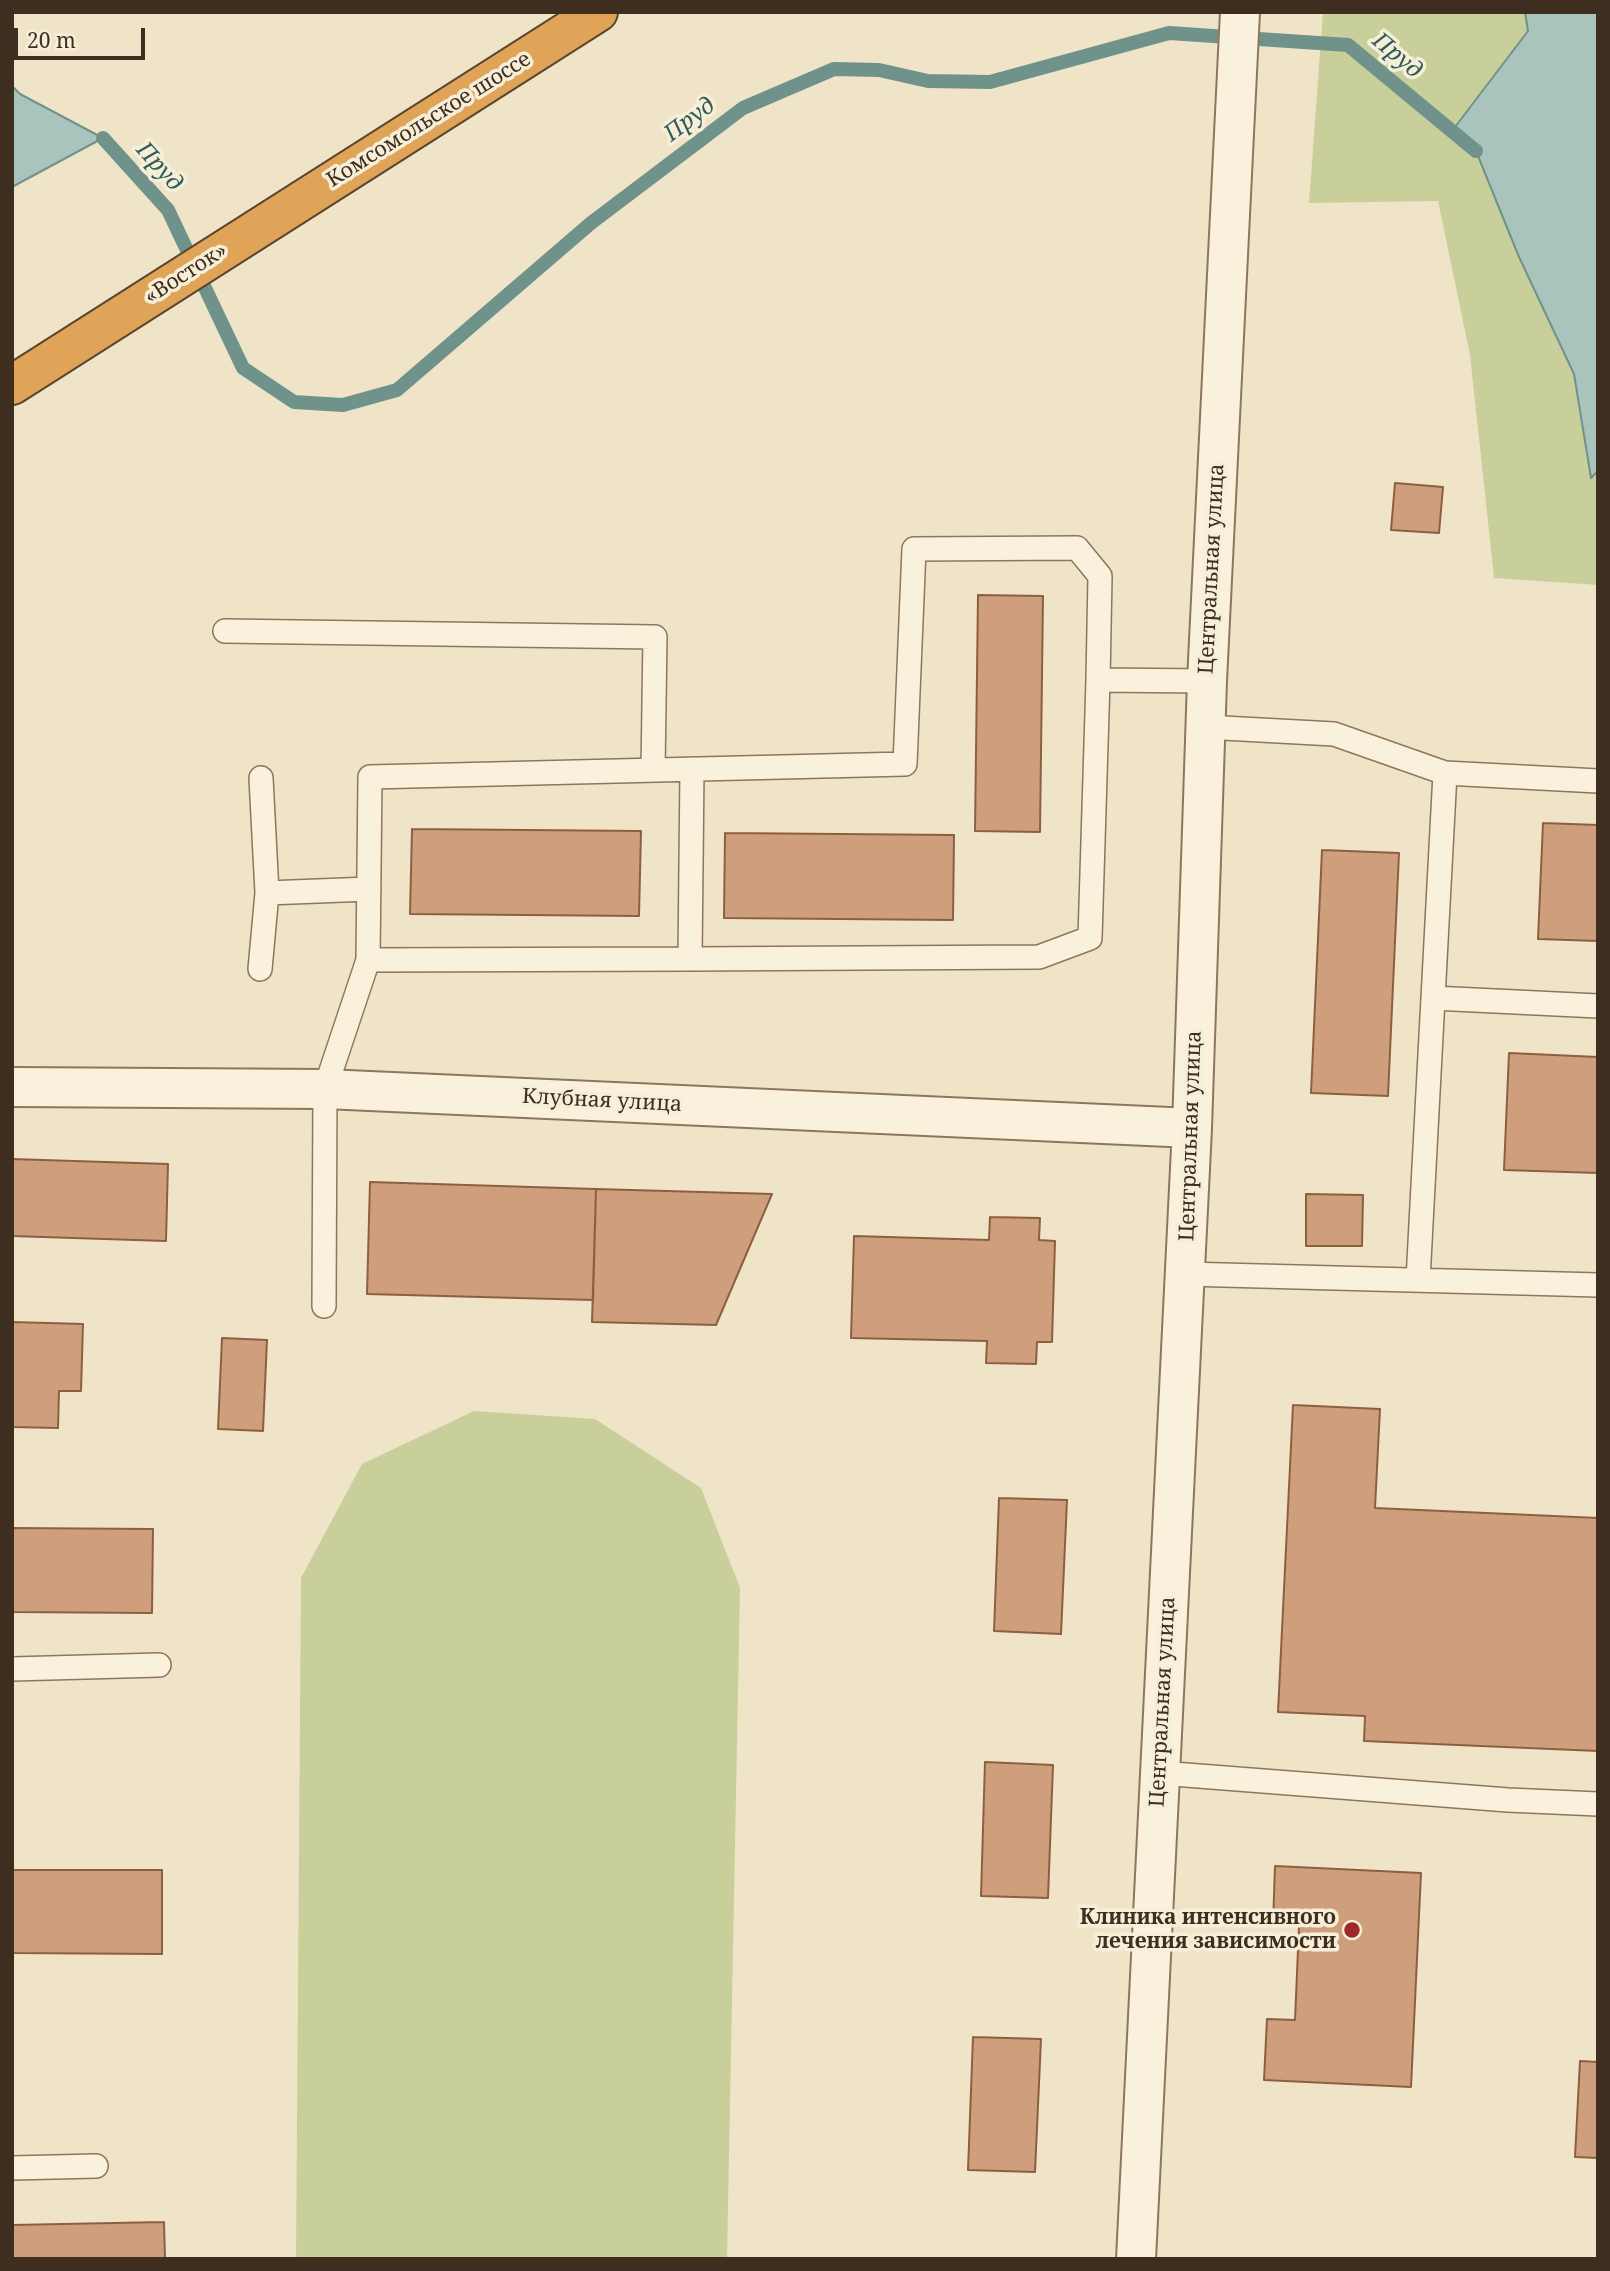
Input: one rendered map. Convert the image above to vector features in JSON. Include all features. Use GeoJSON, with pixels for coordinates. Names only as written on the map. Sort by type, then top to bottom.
{"type":"FeatureCollection","features":[{"type":"Feature","properties":{"kind":"highway","name":"Комсомольское шоссе"},"geometry":{"type":"LineString","coordinates":[[260,227],[598,12]]}},
{"type":"Feature","properties":{"kind":"highway","name":"«Восток»"},"geometry":{"type":"LineString","coordinates":[[12,385],[260,227]]}},
{"type":"Feature","properties":{"kind":"street","name":"Центральная улица"},"geometry":{"type":"LineString","coordinates":[[1136,2259],[1192,1128],[1205,727],[1240,12]]}},
{"type":"Feature","properties":{"kind":"street","name":"Клубная улица"},"geometry":{"type":"LineString","coordinates":[[12,1087],[326,1089],[1192,1128]]}},
{"type":"Feature","properties":{"kind":"lane"},"geometry":{"type":"LineString","coordinates":[[324,1306],[326,1089],[368,960],[370,776],[905,764],[914,549],[1077,548],[1100,576],[1090,938],[1039,957],[368,960]]}},
{"type":"Feature","properties":{"kind":"lane"},"geometry":{"type":"LineString","coordinates":[[225,631],[655,637],[653,770]]}},
{"type":"Feature","properties":{"kind":"lane"},"geometry":{"type":"LineString","coordinates":[[1098,680],[1207,681]]}},
{"type":"Feature","properties":{"kind":"lane"},"geometry":{"type":"LineString","coordinates":[[1205,727],[1334,734],[1445,773],[1598,780]]}},
{"type":"Feature","properties":{"kind":"lane"},"geometry":{"type":"LineString","coordinates":[[690,959],[692,769]]}},
{"type":"Feature","properties":{"kind":"lane"},"geometry":{"type":"LineString","coordinates":[[1418,1280],[1445,773]]}},
{"type":"Feature","properties":{"kind":"lane"},"geometry":{"type":"LineString","coordinates":[[260,968],[267,893],[261,778]]}},
{"type":"Feature","properties":{"kind":"lane"},"geometry":{"type":"LineString","coordinates":[[267,893],[369,889]]}},
{"type":"Feature","properties":{"kind":"lane"},"geometry":{"type":"LineString","coordinates":[[1433,998],[1598,1006]]}},
{"type":"Feature","properties":{"kind":"lane"},"geometry":{"type":"LineString","coordinates":[[1185,1274],[1598,1285]]}},
{"type":"Feature","properties":{"kind":"lane"},"geometry":{"type":"LineString","coordinates":[[12,1669],[159,1665]]}},
{"type":"Feature","properties":{"kind":"lane"},"geometry":{"type":"LineString","coordinates":[[1160,1773],[1508,1800],[1598,1804]]}},
{"type":"Feature","properties":{"kind":"lane"},"geometry":{"type":"LineString","coordinates":[[12,2168],[96,2166]]}},
{"type":"Feature","properties":{"kind":"green space"},"geometry":{"type":"Polygon","coordinates":[[[1323,12],[1598,12],[1598,585],[1494,578],[1470,355],[1438,201],[1309,203],[1323,12]]]}},
{"type":"Feature","properties":{"kind":"green space"},"geometry":{"type":"Polygon","coordinates":[[[474,1411],[595,1419],[701,1488],[740,1588],[727,2259],[296,2257],[301,1578],[362,1464],[474,1411]]]}},
{"type":"Feature","properties":{"kind":"water"},"geometry":{"type":"Polygon","coordinates":[[[1525,12],[1598,12],[1598,471],[1591,478],[1574,374],[1519,257],[1476,151],[1452,131],[1528,31],[1525,12]]]}},
{"type":"Feature","properties":{"kind":"water"},"geometry":{"type":"Polygon","coordinates":[[[12,86],[20,94],[103,138],[12,187],[12,86]]]}},
{"type":"Feature","properties":{"kind":"building"},"geometry":{"type":"Polygon","coordinates":[[[1395,483],[1443,487],[1439,533],[1391,530],[1395,483]]]}},
{"type":"Feature","properties":{"kind":"building"},"geometry":{"type":"Polygon","coordinates":[[[978,595],[1043,596],[1040,832],[975,831],[978,595]]]}},
{"type":"Feature","properties":{"kind":"building"},"geometry":{"type":"Polygon","coordinates":[[[1543,823],[1598,825],[1598,941],[1538,939],[1543,823]]]}},
{"type":"Feature","properties":{"kind":"building"},"geometry":{"type":"Polygon","coordinates":[[[412,829],[641,831],[639,916],[410,914],[412,829]]]}},
{"type":"Feature","properties":{"kind":"building"},"geometry":{"type":"Polygon","coordinates":[[[725,833],[954,835],[953,920],[724,918],[725,833]]]}},
{"type":"Feature","properties":{"kind":"building"},"geometry":{"type":"Polygon","coordinates":[[[1322,850],[1399,853],[1388,1096],[1311,1093],[1322,850]]]}},
{"type":"Feature","properties":{"kind":"building"},"geometry":{"type":"Polygon","coordinates":[[[1509,1053],[1598,1057],[1598,1173],[1504,1170],[1509,1053]]]}},
{"type":"Feature","properties":{"kind":"building"},"geometry":{"type":"Polygon","coordinates":[[[12,1159],[168,1164],[166,1241],[12,1236],[12,1159]]]}},
{"type":"Feature","properties":{"kind":"building"},"geometry":{"type":"Polygon","coordinates":[[[370,1182],[596,1189],[593,1300],[367,1294],[370,1182]]]}},
{"type":"Feature","properties":{"kind":"building"},"geometry":{"type":"Polygon","coordinates":[[[596,1189],[772,1194],[716,1325],[592,1322],[596,1189]]]}},
{"type":"Feature","properties":{"kind":"building"},"geometry":{"type":"Polygon","coordinates":[[[1306,1194],[1363,1195],[1362,1246],[1306,1246],[1306,1194]]]}},
{"type":"Feature","properties":{"kind":"building"},"geometry":{"type":"Polygon","coordinates":[[[990,1217],[1040,1218],[1039,1240],[1055,1241],[1052,1342],[1037,1342],[1036,1364],[986,1363],[987,1341],[851,1338],[854,1236],[989,1240],[990,1217]]]}},
{"type":"Feature","properties":{"kind":"building"},"geometry":{"type":"Polygon","coordinates":[[[12,1322],[83,1324],[81,1391],[59,1391],[58,1428],[12,1427],[12,1322]]]}},
{"type":"Feature","properties":{"kind":"building"},"geometry":{"type":"Polygon","coordinates":[[[222,1338],[267,1340],[263,1431],[218,1429],[222,1338]]]}},
{"type":"Feature","properties":{"kind":"building"},"geometry":{"type":"Polygon","coordinates":[[[1293,1405],[1380,1409],[1375,1508],[1598,1518],[1598,1751],[1364,1741],[1365,1716],[1278,1712],[1293,1405]]]}},
{"type":"Feature","properties":{"kind":"building"},"geometry":{"type":"Polygon","coordinates":[[[999,1498],[1067,1500],[1061,1634],[994,1631],[999,1498]]]}},
{"type":"Feature","properties":{"kind":"building"},"geometry":{"type":"Polygon","coordinates":[[[12,1528],[153,1529],[152,1613],[12,1612],[12,1528]]]}},
{"type":"Feature","properties":{"kind":"building"},"geometry":{"type":"Polygon","coordinates":[[[985,1762],[1053,1765],[1048,1898],[981,1896],[985,1762]]]}},
{"type":"Feature","properties":{"kind":"building"},"geometry":{"type":"Polygon","coordinates":[[[1275,1866],[1421,1873],[1411,2087],[1264,2080],[1267,2019],[1295,2020],[1299,1926],[1273,1925],[1275,1866]]]}},
{"type":"Feature","properties":{"kind":"building"},"geometry":{"type":"Polygon","coordinates":[[[12,1870],[162,1870],[162,1954],[12,1953],[12,1870]]]}},
{"type":"Feature","properties":{"kind":"building"},"geometry":{"type":"Polygon","coordinates":[[[973,2037],[1041,2039],[1035,2172],[968,2170],[973,2037]]]}},
{"type":"Feature","properties":{"kind":"building"},"geometry":{"type":"Polygon","coordinates":[[[1580,2061],[1598,2062],[1598,2158],[1575,2157],[1580,2061]]]}},
{"type":"Feature","properties":{"kind":"building"},"geometry":{"type":"Polygon","coordinates":[[[164,2222],[165,2259],[12,2259],[12,2225],[164,2222]]]}},
{"type":"Feature","properties":{"kind":"waterway","name":"Пруд"},"geometry":{"type":"LineString","coordinates":[[103,138],[168,210],[243,368],[294,402],[343,405],[397,390],[591,223],[743,108],[834,69],[879,70],[928,81],[990,82],[1169,33],[1348,45],[1476,151]]}},
{"type":"Feature","properties":{"kind":"place","name":"Клиника интенсивного лечения зависимости"},"geometry":{"type":"Point","coordinates":[1352,1930]}}]}
